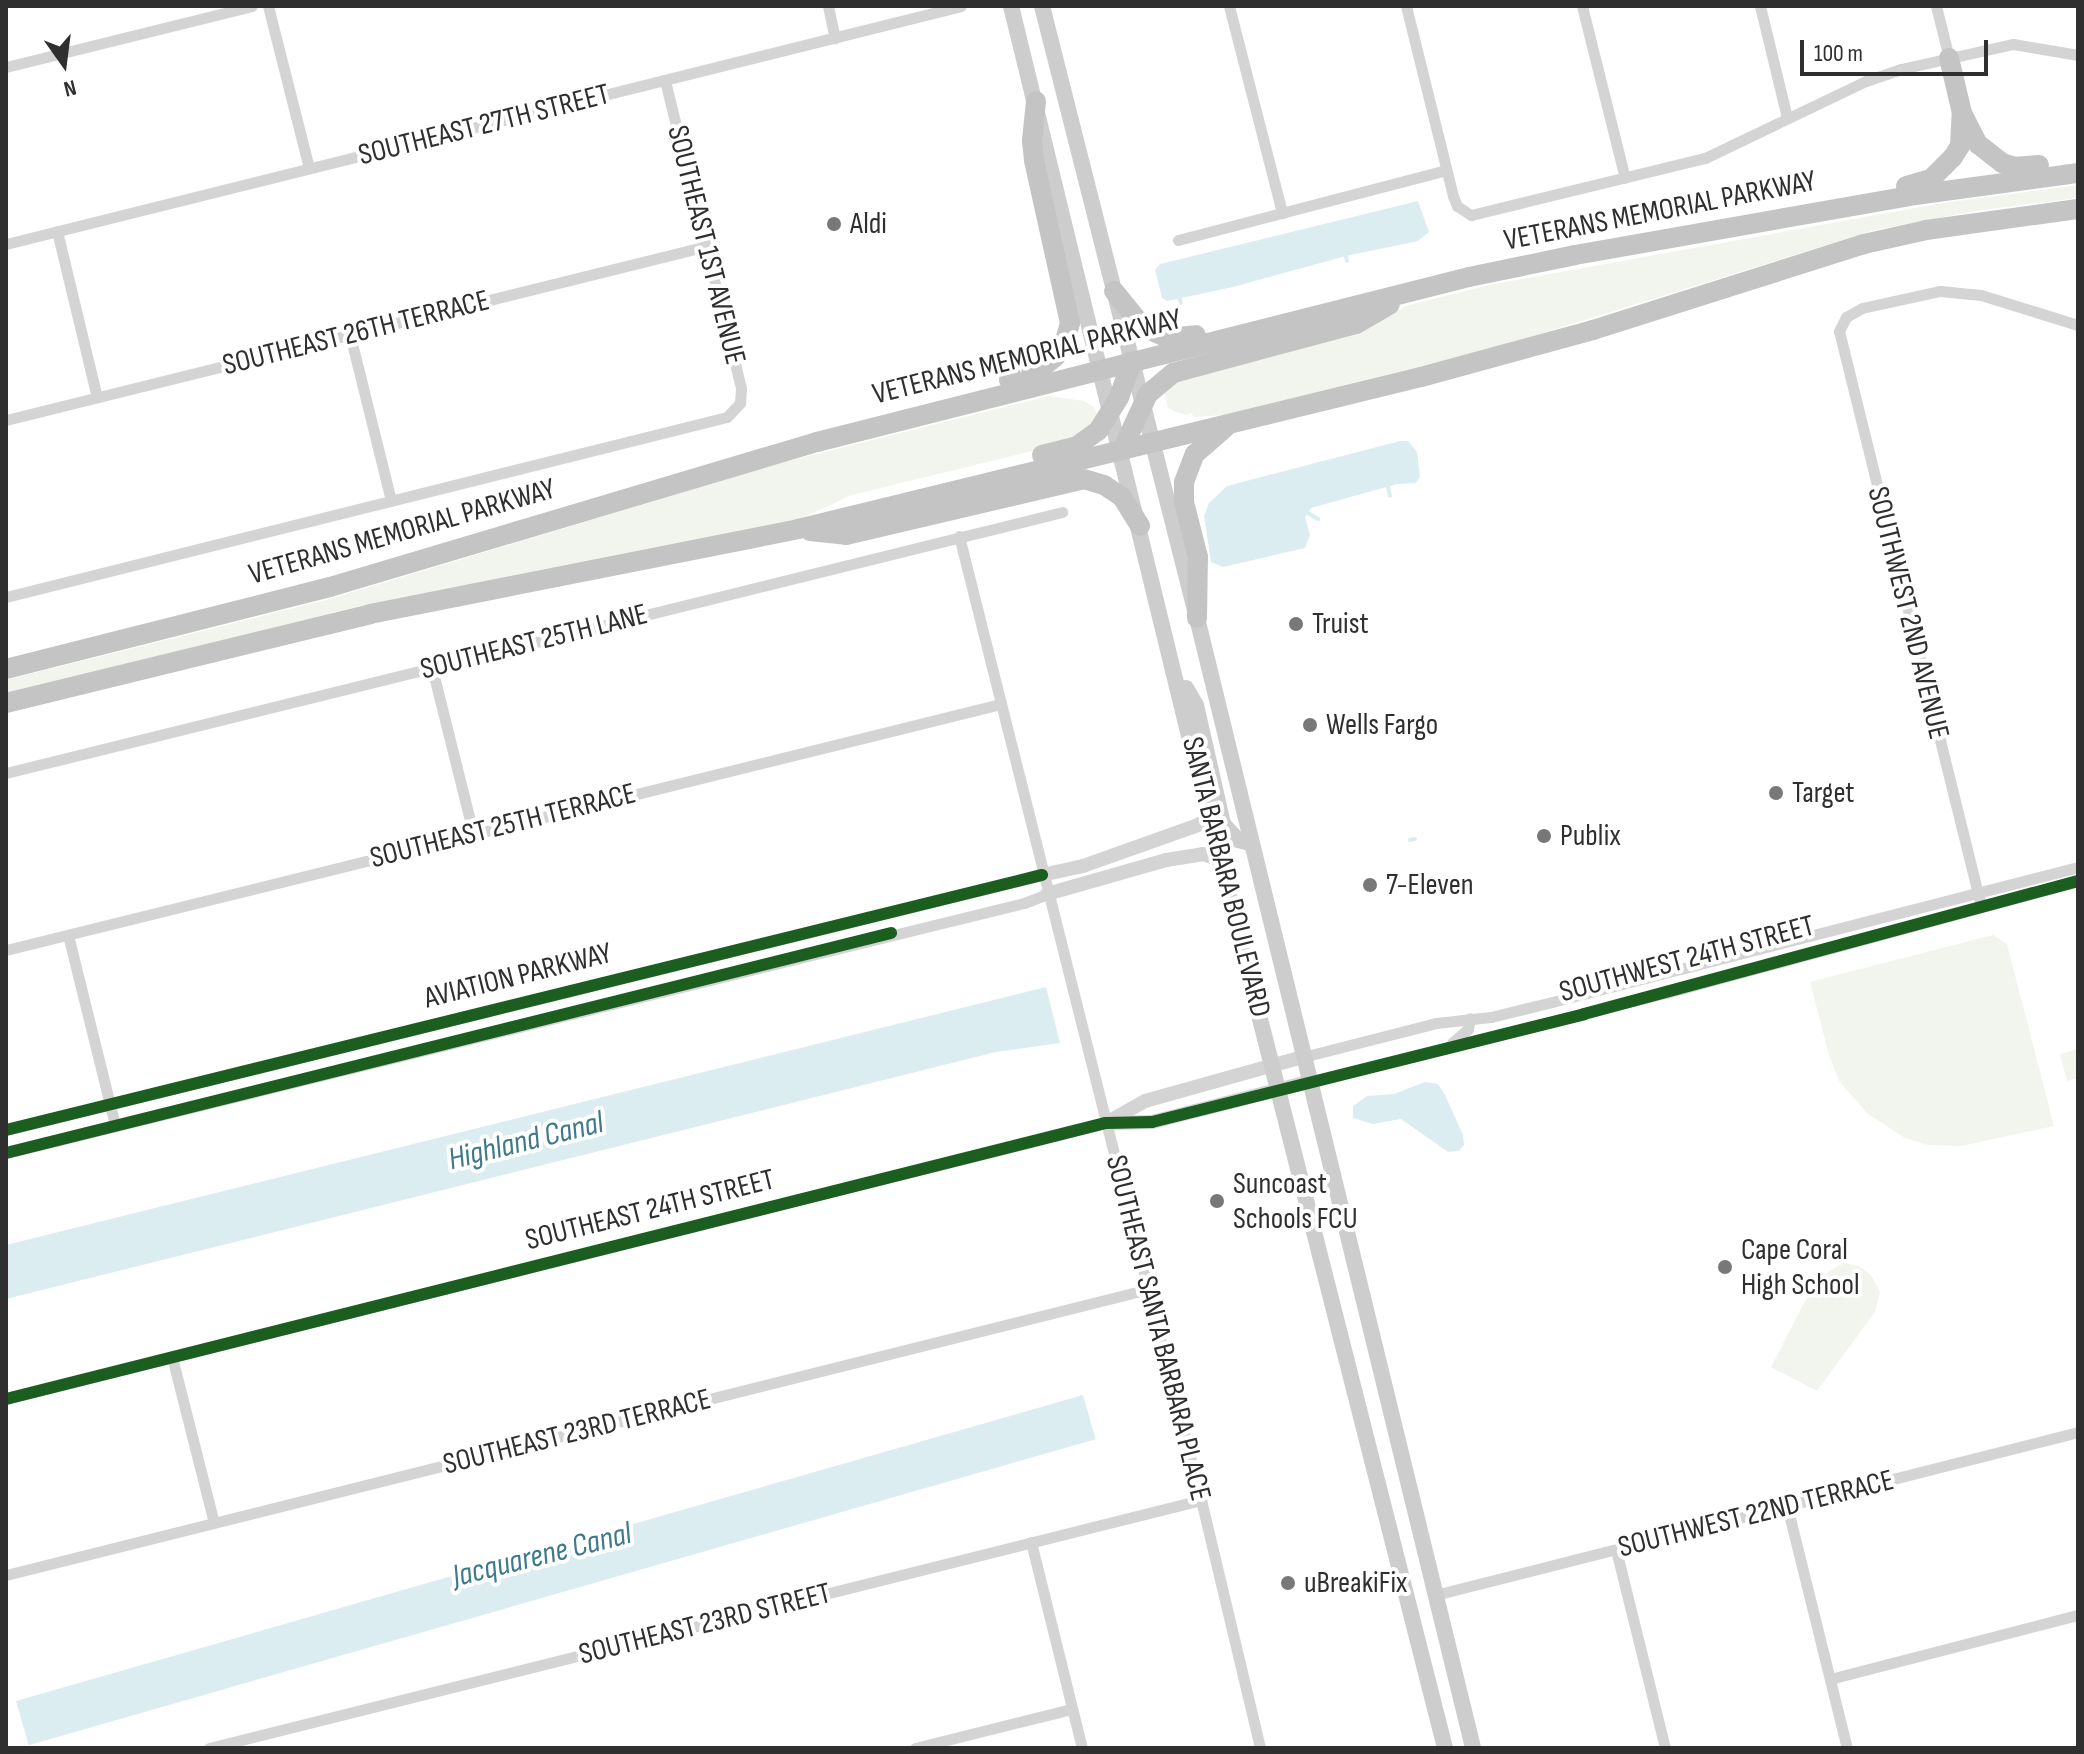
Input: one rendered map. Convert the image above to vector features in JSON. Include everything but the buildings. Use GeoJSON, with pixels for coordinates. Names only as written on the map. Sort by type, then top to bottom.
{"type":"FeatureCollection","features":[{"type":"Feature","properties":{"kind":"highway"},"geometry":{"type":"LineString","coordinates":[[1949,58],[1962,113],[1978,144],[2002,163],[2015,167],[2078,162]]}},
{"type":"Feature","properties":{"kind":"highway"},"geometry":{"type":"LineString","coordinates":[[754,460],[850,420],[1029,374],[1055,357],[1066,339],[1070,316],[1034,160],[1032,141],[1036,101]]}},
{"type":"Feature","properties":{"kind":"highway"},"geometry":{"type":"LineString","coordinates":[[1511,269],[1547,249],[1916,184],[1943,170],[1953,157],[1960,146],[1962,113]]}},
{"type":"Feature","properties":{"kind":"highway","name":"VETERANS MEMORIAL PARKWAY"},"geometry":{"type":"LineString","coordinates":[[6,669],[330,587],[754,460],[1445,283],[1908,196],[2078,173]]}},
{"type":"Feature","properties":{"kind":"highway"},"geometry":{"type":"LineString","coordinates":[[6,703],[370,614],[798,529],[1229,425],[1508,354],[1864,244],[1926,230],[2078,209]]}},
{"type":"Feature","properties":{"kind":"highway"},"geometry":{"type":"LineString","coordinates":[[1864,244],[1913,245],[1976,234],[2078,223]]}},
{"type":"Feature","properties":{"kind":"highway"},"geometry":{"type":"LineString","coordinates":[[1114,291],[1143,327],[1160,335],[1180,338],[1408,281],[1445,283]]}},
{"type":"Feature","properties":{"kind":"highway"},"geometry":{"type":"LineString","coordinates":[[1122,450],[1143,403],[1161,381],[1181,369],[1356,324],[1411,292]]}},
{"type":"Feature","properties":{"kind":"highway"},"geometry":{"type":"LineString","coordinates":[[798,529],[852,502],[1077,446],[1098,431],[1112,410],[1132,361]]}},
{"type":"Feature","properties":{"kind":"highway"},"geometry":{"type":"LineString","coordinates":[[1197,618],[1198,557],[1184,502],[1184,482],[1195,454],[1229,425]]}},
{"type":"Feature","properties":{"kind":"highway"},"geometry":{"type":"LineString","coordinates":[[798,529],[846,535],[1084,479],[1104,485],[1122,497],[1140,526]]}},
{"type":"Feature","properties":{"kind":"main road","name":"SANTA BARBARA BOULEVARD"},"geometry":{"type":"LineString","coordinates":[[1011,6],[1177,673],[1209,818],[1445,1748]]}},
{"type":"Feature","properties":{"kind":"main road","name":"SANTA BARBARA BOULEVARD"},"geometry":{"type":"LineString","coordinates":[[1042,6],[1257,842],[1308,1082],[1473,1748]]}},
{"type":"Feature","properties":{"kind":"main road"},"geometry":{"type":"LineString","coordinates":[[1177,673],[1196,705],[1223,824],[1229,834],[1257,842]]}},
{"type":"Feature","properties":{"kind":"street"},"geometry":{"type":"LineString","coordinates":[[6,67],[252,6]]}},
{"type":"Feature","properties":{"kind":"street"},"geometry":{"type":"LineString","coordinates":[[268,6],[309,168]]}},
{"type":"Feature","properties":{"kind":"street"},"geometry":{"type":"LineString","coordinates":[[828,6],[835,38]]}},
{"type":"Feature","properties":{"kind":"street","name":"SOUTHEAST 27TH STREET"},"geometry":{"type":"LineString","coordinates":[[6,244],[961,6]]}},
{"type":"Feature","properties":{"kind":"street"},"geometry":{"type":"LineString","coordinates":[[1229,6],[1282,213]]}},
{"type":"Feature","properties":{"kind":"street"},"geometry":{"type":"LineString","coordinates":[[1406,6],[1457,206],[1471,215],[1705,158],[1876,76],[2013,44],[2078,55]]}},
{"type":"Feature","properties":{"kind":"street"},"geometry":{"type":"LineString","coordinates":[[1582,6],[1625,178]]}},
{"type":"Feature","properties":{"kind":"street"},"geometry":{"type":"LineString","coordinates":[[1760,6],[1787,118]]}},
{"type":"Feature","properties":{"kind":"street"},"geometry":{"type":"LineString","coordinates":[[1936,6],[1949,58]]}},
{"type":"Feature","properties":{"kind":"street","name":"SOUTHEAST 1ST AVENUE"},"geometry":{"type":"LineString","coordinates":[[391,501],[718,420],[735,410],[741,388],[665,80]]}},
{"type":"Feature","properties":{"kind":"street"},"geometry":{"type":"LineString","coordinates":[[1178,240],[1446,170]]}},
{"type":"Feature","properties":{"kind":"street"},"geometry":{"type":"LineString","coordinates":[[57,231],[97,397]]}},
{"type":"Feature","properties":{"kind":"street","name":"SOUTHEAST 26TH TERRACE"},"geometry":{"type":"LineString","coordinates":[[6,420],[707,246]]}},
{"type":"Feature","properties":{"kind":"street","name":"SOUTHWEST 2ND AVENUE"},"geometry":{"type":"LineString","coordinates":[[1981,906],[1839,339],[1843,321],[1862,308],[1920,293],[1956,291],[2078,325]]}},
{"type":"Feature","properties":{"kind":"street"},"geometry":{"type":"LineString","coordinates":[[6,597],[391,501],[350,335]]}},
{"type":"Feature","properties":{"kind":"street","name":"SOUTHEAST 25TH LANE"},"geometry":{"type":"LineString","coordinates":[[6,773],[1062,512]]}},
{"type":"Feature","properties":{"kind":"street","name":"SOUTHEAST SANTA BARBARA PLACE"},"geometry":{"type":"LineString","coordinates":[[959,536],[1042,875],[1149,1289],[1260,1748]]}},
{"type":"Feature","properties":{"kind":"street"},"geometry":{"type":"LineString","coordinates":[[432,668],[473,833]]}},
{"type":"Feature","properties":{"kind":"street","name":"SOUTHEAST 25TH TERRACE"},"geometry":{"type":"LineString","coordinates":[[6,950],[1001,704]]}},
{"type":"Feature","properties":{"kind":"street","name":"AVIATION PARKWAY"},"geometry":{"type":"LineString","coordinates":[[6,1130],[962,892],[1083,866],[1198,825],[1209,818]]}},
{"type":"Feature","properties":{"kind":"street","name":"AVIATION PARKWAY"},"geometry":{"type":"LineString","coordinates":[[6,1153],[1027,902],[1166,860],[1203,854],[1220,860]]}},
{"type":"Feature","properties":{"kind":"street","name":"SOUTHWEST 24TH STREET"},"geometry":{"type":"LineString","coordinates":[[1303,1057],[1552,1002],[2078,867]]}},
{"type":"Feature","properties":{"kind":"street","name":"SOUTHWEST 24TH STREET"},"geometry":{"type":"LineString","coordinates":[[1308,1082],[1666,993],[2078,881]]}},
{"type":"Feature","properties":{"kind":"street"},"geometry":{"type":"LineString","coordinates":[[68,935],[115,1125]]}},
{"type":"Feature","properties":{"kind":"street"},"geometry":{"type":"LineString","coordinates":[[1387,1063],[1455,1042],[1468,1029],[1470,1018]]}},
{"type":"Feature","properties":{"kind":"street","name":"SOUTHEAST 24TH STREET"},"geometry":{"type":"LineString","coordinates":[[1106,1123],[1145,1101],[1303,1057]]}},
{"type":"Feature","properties":{"kind":"street","name":"SOUTHEAST 24TH STREET"},"geometry":{"type":"LineString","coordinates":[[6,1399],[1106,1123],[1152,1122],[1308,1082]]}},
{"type":"Feature","properties":{"kind":"street","name":"SOUTHEAST 23RD TERRACE"},"geometry":{"type":"LineString","coordinates":[[6,1575],[1149,1289]]}},
{"type":"Feature","properties":{"kind":"street"},"geometry":{"type":"LineString","coordinates":[[172,1357],[214,1523]]}},
{"type":"Feature","properties":{"kind":"street","name":"SOUTHWEST 22ND TERRACE"},"geometry":{"type":"LineString","coordinates":[[1435,1595],[2078,1432]]}},
{"type":"Feature","properties":{"kind":"street","name":"SOUTHEAST 23RD STREET"},"geometry":{"type":"LineString","coordinates":[[209,1748],[1201,1500]]}},
{"type":"Feature","properties":{"kind":"street"},"geometry":{"type":"LineString","coordinates":[[1787,1506],[1847,1748]]}},
{"type":"Feature","properties":{"kind":"street"},"geometry":{"type":"LineString","coordinates":[[1031,1542],[1082,1748]]}},
{"type":"Feature","properties":{"kind":"street"},"geometry":{"type":"LineString","coordinates":[[1616,1550],[1665,1748]]}},
{"type":"Feature","properties":{"kind":"street"},"geometry":{"type":"LineString","coordinates":[[1830,1679],[2078,1615]]}},
{"type":"Feature","properties":{"kind":"street"},"geometry":{"type":"LineString","coordinates":[[915,1748],[1072,1709]]}},
{"type":"Feature","properties":{"kind":"street"},"geometry":{"type":"LineString","coordinates":[[267,1734],[270,1748]]}},
{"type":"Feature","properties":{"kind":"shaded area"},"geometry":{"type":"Polygon","coordinates":[[[2078,185],[2078,198],[1975,211],[1875,230],[1494,348],[1224,415],[1194,417],[1191,413],[1187,415],[1174,411],[1168,408],[1164,392],[1179,380],[1184,381],[1185,376],[1357,331],[1409,305],[1489,285],[1943,203],[2078,185]]]}},
{"type":"Feature","properties":{"kind":"shaded area"},"geometry":{"type":"Polygon","coordinates":[[[1049,396],[1084,401],[1094,407],[1098,416],[1084,432],[1049,447],[852,495],[795,521],[360,606],[6,694],[6,680],[326,600],[784,462],[1049,396]]]}},
{"type":"Feature","properties":{"kind":"shaded area"},"geometry":{"type":"Polygon","coordinates":[[[1993,935],[2007,944],[2054,1126],[1961,1146],[1928,1145],[1905,1138],[1868,1114],[1839,1081],[1810,982],[1993,935]]]}},
{"type":"Feature","properties":{"kind":"shaded area"},"geometry":{"type":"Polygon","coordinates":[[[2078,1049],[2078,1078],[2067,1081],[2060,1054],[2078,1049]]]}},
{"type":"Feature","properties":{"kind":"shaded area"},"geometry":{"type":"Polygon","coordinates":[[[1844,1263],[1859,1266],[1871,1275],[1880,1292],[1875,1312],[1817,1391],[1771,1367],[1805,1301],[1829,1271],[1844,1263]]]}},
{"type":"Feature","properties":{"kind":"water"},"geometry":{"type":"Polygon","coordinates":[[[1418,201],[1429,232],[1418,241],[1346,256],[1233,287],[1167,301],[1162,298],[1155,270],[1160,264],[1418,201]]]}},
{"type":"Feature","properties":{"kind":"water"},"geometry":{"type":"Polygon","coordinates":[[[1408,441],[1417,452],[1420,477],[1416,483],[1397,484],[1311,508],[1305,517],[1310,535],[1305,548],[1223,567],[1211,562],[1204,516],[1209,503],[1227,486],[1408,441]]]}},
{"type":"Feature","properties":{"kind":"water","name":"Highland Canal"},"geometry":{"type":"Polygon","coordinates":[[[1046,987],[1060,1043],[996,1052],[6,1299],[6,1245],[1046,987]]]}},
{"type":"Feature","properties":{"kind":"water"},"geometry":{"type":"Polygon","coordinates":[[[1425,1082],[1438,1084],[1445,1095],[1463,1135],[1464,1145],[1459,1151],[1448,1152],[1401,1119],[1373,1124],[1353,1118],[1353,1106],[1367,1096],[1394,1094],[1425,1082]]]}},
{"type":"Feature","properties":{"kind":"water","name":"Jacquarene Canal"},"geometry":{"type":"Polygon","coordinates":[[[1083,1395],[1096,1439],[29,1745],[16,1701],[1083,1395]]]}},
{"type":"Feature","properties":{"kind":"waterway"},"geometry":{"type":"LineString","coordinates":[[1346,256],[1347,261]]}},
{"type":"Feature","properties":{"kind":"waterway"},"geometry":{"type":"LineString","coordinates":[[1179,297],[1181,303]]}},
{"type":"Feature","properties":{"kind":"waterway"},"geometry":{"type":"LineString","coordinates":[[1388,487],[1390,496]]}},
{"type":"Feature","properties":{"kind":"waterway"},"geometry":{"type":"LineString","coordinates":[[1308,513],[1318,519]]}},
{"type":"Feature","properties":{"kind":"waterway"},"geometry":{"type":"LineString","coordinates":[[1402,723],[1410,721]]}},
{"type":"Feature","properties":{"kind":"waterway"},"geometry":{"type":"LineString","coordinates":[[1383,728],[1388,726]]}},
{"type":"Feature","properties":{"kind":"waterway"},"geometry":{"type":"LineString","coordinates":[[1410,840],[1415,839]]}},
{"type":"Feature","properties":{"kind":"cycle path"},"geometry":{"type":"LineString","coordinates":[[6,1130],[1042,875]]}},
{"type":"Feature","properties":{"kind":"cycle path"},"geometry":{"type":"LineString","coordinates":[[6,1399],[1106,1123],[1152,1122],[1584,1014],[2078,881]]}},
{"type":"Feature","properties":{"kind":"cycle path"},"geometry":{"type":"LineString","coordinates":[[6,1153],[891,933]]}},
{"type":"Feature","properties":{"kind":"place","name":"Aldi"},"geometry":{"type":"Point","coordinates":[834,224]}},
{"type":"Feature","properties":{"kind":"place","name":"Truist"},"geometry":{"type":"Point","coordinates":[1296,624]}},
{"type":"Feature","properties":{"kind":"place","name":"Wells Fargo"},"geometry":{"type":"Point","coordinates":[1310,725]}},
{"type":"Feature","properties":{"kind":"place","name":"Target"},"geometry":{"type":"Point","coordinates":[1776,793]}},
{"type":"Feature","properties":{"kind":"place","name":"Publix"},"geometry":{"type":"Point","coordinates":[1544,836]}},
{"type":"Feature","properties":{"kind":"place","name":"7-Eleven"},"geometry":{"type":"Point","coordinates":[1370,885]}},
{"type":"Feature","properties":{"kind":"place","name":"Suncoast Schools FCU"},"geometry":{"type":"Point","coordinates":[1217,1201]}},
{"type":"Feature","properties":{"kind":"place","name":"Cape Coral High School"},"geometry":{"type":"Point","coordinates":[1725,1267]}},
{"type":"Feature","properties":{"kind":"place","name":"uBreakiFix"},"geometry":{"type":"Point","coordinates":[1288,1583]}}]}
